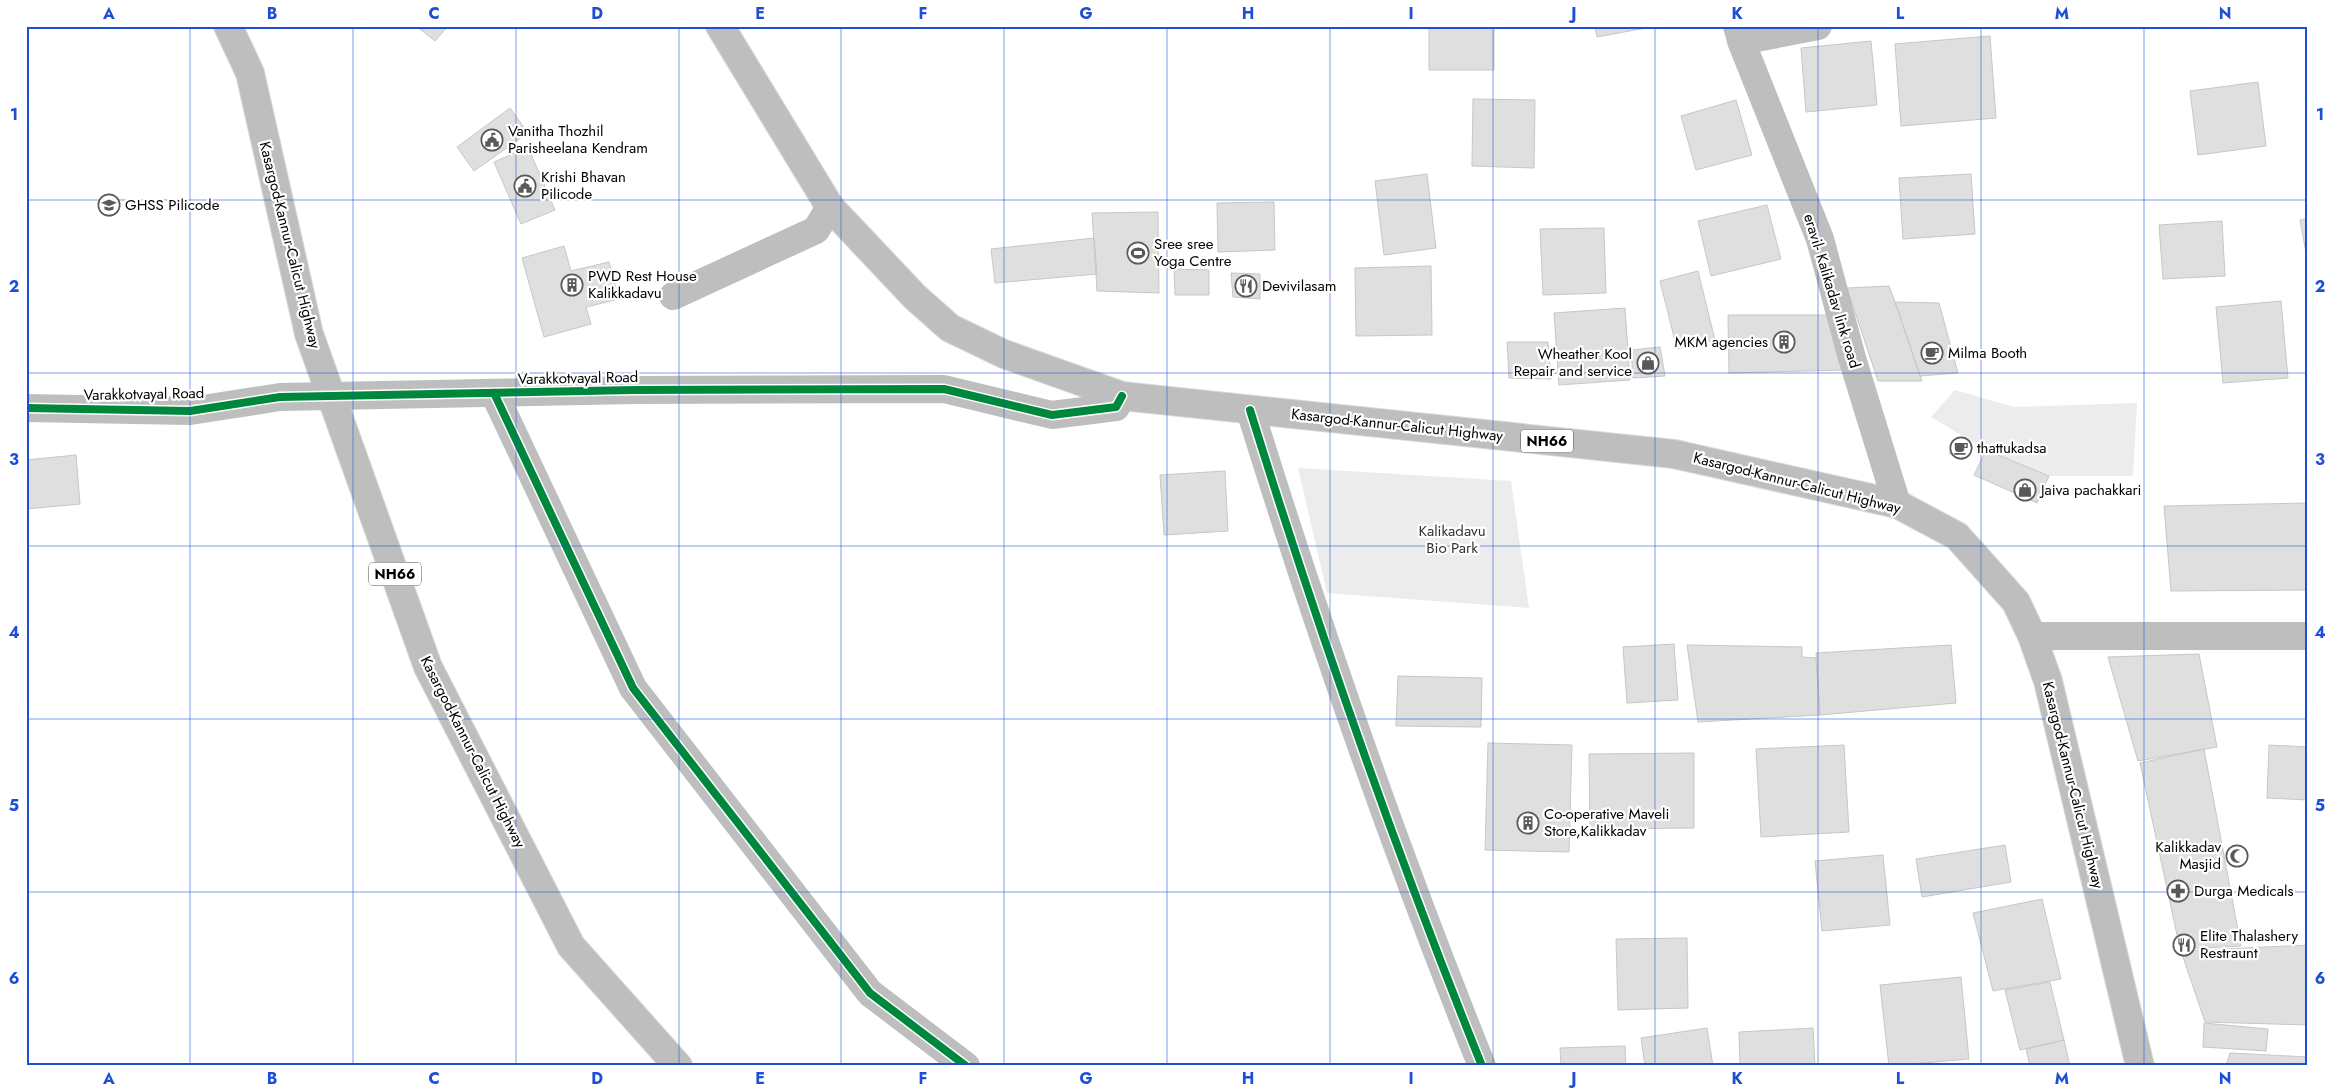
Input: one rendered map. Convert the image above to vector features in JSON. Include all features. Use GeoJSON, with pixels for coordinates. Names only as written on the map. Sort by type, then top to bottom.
{"type":"FeatureCollection","features":[{"type":"Feature","properties":{"kind":"main road","name":"Kasargod-Kannur-Calicut Highway"},"geometry":{"type":"LineString","coordinates":[[228,26],[250,73],[309,334],[428,667],[571,946],[678,1066]]}},
{"type":"Feature","properties":{"kind":"main road","name":"Kasargod-Kannur-Calicut Highway"},"geometry":{"type":"LineString","coordinates":[[720,26],[830,207],[915,297],[950,328],[1004,354],[1122,396],[1674,454],[1897,504],[1957,536],[2016,602],[2032,636],[2048,681],[2140,1066]]}},
{"type":"Feature","properties":{"kind":"main road"},"geometry":{"type":"LineString","coordinates":[[1739,33],[1818,26]]}},
{"type":"Feature","properties":{"kind":"main road","name":"eravil- Kalikadav link road"},"geometry":{"type":"LineString","coordinates":[[1739,33],[1820,239],[1852,358],[1897,504]]}},
{"type":"Feature","properties":{"kind":"main road"},"geometry":{"type":"LineString","coordinates":[[673,296],[816,230],[830,207]]}},
{"type":"Feature","properties":{"kind":"main road","name":"Varakkotvayal Road"},"geometry":{"type":"LineString","coordinates":[[26,408],[190,411],[280,397],[944,389],[1052,414],[1116,407],[1122,396]]}},
{"type":"Feature","properties":{"kind":"main road"},"geometry":{"type":"LineString","coordinates":[[494,393],[633,688],[870,993],[966,1066]]}},
{"type":"Feature","properties":{"kind":"main road"},"geometry":{"type":"LineString","coordinates":[[1250,410],[1297,561],[1366,763],[1426,927],[1482,1066]]}},
{"type":"Feature","properties":{"kind":"main road"},"geometry":{"type":"LineString","coordinates":[[2032,636],[2308,636]]}},
{"type":"Feature","properties":{"kind":"green space"},"geometry":{"type":"Polygon","coordinates":[[[1955,390],[2014,407],[2137,403],[2133,476],[2049,476],[1986,450],[1931,417],[1955,390]]]}},
{"type":"Feature","properties":{"kind":"green space","name":"Kalikadavu Bio Park"},"geometry":{"type":"Polygon","coordinates":[[[1298,468],[1511,481],[1529,608],[1327,593],[1298,468]]]}},
{"type":"Feature","properties":{"kind":"building"},"geometry":{"type":"Polygon","coordinates":[[[416,26],[448,26],[435,41],[416,26]]]}},
{"type":"Feature","properties":{"kind":"building"},"geometry":{"type":"Polygon","coordinates":[[[1429,26],[1494,26],[1494,70],[1429,70],[1429,26]]]}},
{"type":"Feature","properties":{"kind":"building"},"geometry":{"type":"Polygon","coordinates":[[[1595,26],[1651,26],[1651,27],[1597,37],[1595,26]]]}},
{"type":"Feature","properties":{"kind":"building"},"geometry":{"type":"Polygon","coordinates":[[[1990,36],[1996,118],[1901,126],[1895,44],[1990,36]]]}},
{"type":"Feature","properties":{"kind":"building"},"geometry":{"type":"Polygon","coordinates":[[[1871,41],[1877,105],[1806,112],[1801,48],[1871,41]]]}},
{"type":"Feature","properties":{"kind":"building"},"geometry":{"type":"Polygon","coordinates":[[[2258,82],[2266,146],[2198,155],[2190,91],[2258,82]]]}},
{"type":"Feature","properties":{"kind":"building"},"geometry":{"type":"Polygon","coordinates":[[[1473,99],[1535,100],[1534,168],[1472,166],[1473,99]]]}},
{"type":"Feature","properties":{"kind":"building"},"geometry":{"type":"Polygon","coordinates":[[[1736,100],[1752,155],[1696,170],[1681,116],[1736,100]]]}},
{"type":"Feature","properties":{"kind":"building","name":"Vanitha Thozhil Parisheelana Kendram"},"geometry":{"type":"Polygon","coordinates":[[[510,108],[528,133],[474,171],[457,147],[510,108]]]}},
{"type":"Feature","properties":{"kind":"building","name":"Krishi Bhavan Pilicode"},"geometry":{"type":"Polygon","coordinates":[[[528,147],[555,210],[521,224],[494,162],[528,147]]]}},
{"type":"Feature","properties":{"kind":"building"},"geometry":{"type":"Polygon","coordinates":[[[1427,174],[1436,248],[1384,255],[1375,181],[1427,174]]]}},
{"type":"Feature","properties":{"kind":"building"},"geometry":{"type":"Polygon","coordinates":[[[1971,174],[1975,234],[1903,239],[1899,178],[1971,174]]]}},
{"type":"Feature","properties":{"kind":"building"},"geometry":{"type":"Polygon","coordinates":[[[1274,202],[1275,250],[1218,252],[1217,203],[1274,202]]]}},
{"type":"Feature","properties":{"kind":"building"},"geometry":{"type":"Polygon","coordinates":[[[1767,205],[1781,259],[1711,276],[1698,221],[1767,205]]]}},
{"type":"Feature","properties":{"kind":"building"},"geometry":{"type":"Polygon","coordinates":[[[1158,212],[1159,293],[1097,291],[1092,213],[1158,212]]]}},
{"type":"Feature","properties":{"kind":"building"},"geometry":{"type":"Polygon","coordinates":[[[2308,218],[2308,264],[2300,220],[2308,218]]]}},
{"type":"Feature","properties":{"kind":"building"},"geometry":{"type":"Polygon","coordinates":[[[2222,221],[2225,276],[2163,279],[2159,225],[2222,221]]]}},
{"type":"Feature","properties":{"kind":"building"},"geometry":{"type":"Polygon","coordinates":[[[1604,228],[1606,293],[1543,295],[1540,229],[1604,228]]]}},
{"type":"Feature","properties":{"kind":"building"},"geometry":{"type":"Polygon","coordinates":[[[1094,238],[1097,274],[995,283],[991,249],[1094,238]]]}},
{"type":"Feature","properties":{"kind":"building","name":"PWD Rest House Kalikkadavu"},"geometry":{"type":"Polygon","coordinates":[[[564,246],[571,271],[609,262],[619,299],[586,307],[591,324],[544,337],[522,258],[564,246]]]}},
{"type":"Feature","properties":{"kind":"building"},"geometry":{"type":"Polygon","coordinates":[[[1431,266],[1432,335],[1356,336],[1355,268],[1431,266]]]}},
{"type":"Feature","properties":{"kind":"building"},"geometry":{"type":"Polygon","coordinates":[[[1174,269],[1209,270],[1209,295],[1175,295],[1174,269]]]}},
{"type":"Feature","properties":{"kind":"building"},"geometry":{"type":"Polygon","coordinates":[[[1698,271],[1715,340],[1677,349],[1660,281],[1698,271]]]}},
{"type":"Feature","properties":{"kind":"building","name":"Devivilasam"},"geometry":{"type":"Polygon","coordinates":[[[1231,273],[1260,274],[1260,299],[1233,297],[1231,273]]]}},
{"type":"Feature","properties":{"kind":"building"},"geometry":{"type":"Polygon","coordinates":[[[1889,286],[1922,381],[1878,381],[1847,288],[1889,286]]]}},
{"type":"Feature","properties":{"kind":"building"},"geometry":{"type":"Polygon","coordinates":[[[2281,301],[2288,378],[2223,383],[2216,307],[2281,301]]]}},
{"type":"Feature","properties":{"kind":"building"},"geometry":{"type":"Polygon","coordinates":[[[1895,302],[1939,303],[1958,373],[1920,376],[1895,302]]]}},
{"type":"Feature","properties":{"kind":"building"},"geometry":{"type":"Polygon","coordinates":[[[1625,308],[1630,380],[1559,385],[1554,313],[1625,308]]]}},
{"type":"Feature","properties":{"kind":"building","name":"MKM agencies"},"geometry":{"type":"Polygon","coordinates":[[[1728,315],[1833,315],[1846,370],[1729,373],[1728,315]]]}},
{"type":"Feature","properties":{"kind":"building"},"geometry":{"type":"Polygon","coordinates":[[[1507,342],[1548,342],[1551,379],[1509,378],[1507,342]]]}},
{"type":"Feature","properties":{"kind":"building","name":"Wheather Kool Repair and service"},"geometry":{"type":"Polygon","coordinates":[[[1660,347],[1665,376],[1633,378],[1631,350],[1660,347]]]}},
{"type":"Feature","properties":{"kind":"building"},"geometry":{"type":"Polygon","coordinates":[[[1959,439],[1971,445],[1962,460],[1949,453],[1959,439]]]}},
{"type":"Feature","properties":{"kind":"building","name":"Jaiva pachakkari"},"geometry":{"type":"Polygon","coordinates":[[[1986,450],[2049,476],[2037,503],[1974,475],[1986,450]]]}},
{"type":"Feature","properties":{"kind":"building"},"geometry":{"type":"Polygon","coordinates":[[[76,455],[80,504],[26,509],[26,460],[76,455]]]}},
{"type":"Feature","properties":{"kind":"building"},"geometry":{"type":"Polygon","coordinates":[[[1225,471],[1228,531],[1164,535],[1160,475],[1225,471]]]}},
{"type":"Feature","properties":{"kind":"building"},"geometry":{"type":"Polygon","coordinates":[[[2308,503],[2308,590],[2171,591],[2164,506],[2308,503]]]}},
{"type":"Feature","properties":{"kind":"building"},"geometry":{"type":"Polygon","coordinates":[[[1674,644],[1678,700],[1627,703],[1623,647],[1674,644]]]}},
{"type":"Feature","properties":{"kind":"building"},"geometry":{"type":"Polygon","coordinates":[[[1687,645],[1802,647],[1802,657],[1816,658],[1820,715],[1698,722],[1687,645]]]}},
{"type":"Feature","properties":{"kind":"building"},"geometry":{"type":"Polygon","coordinates":[[[1951,645],[1956,703],[1820,715],[1816,653],[1951,645]]]}},
{"type":"Feature","properties":{"kind":"building"},"geometry":{"type":"Polygon","coordinates":[[[2199,654],[2217,747],[2138,761],[2108,657],[2199,654]]]}},
{"type":"Feature","properties":{"kind":"building"},"geometry":{"type":"Polygon","coordinates":[[[1398,676],[1482,678],[1481,727],[1396,726],[1398,676]]]}},
{"type":"Feature","properties":{"kind":"building","name":"Co-operative Maveli Store,Kalikkadav"},"geometry":{"type":"Polygon","coordinates":[[[1488,743],[1572,745],[1569,852],[1485,850],[1488,743]]]}},
{"type":"Feature","properties":{"kind":"building"},"geometry":{"type":"Polygon","coordinates":[[[1844,745],[1849,832],[1761,837],[1756,749],[1844,745]]]}},
{"type":"Feature","properties":{"kind":"building"},"geometry":{"type":"Polygon","coordinates":[[[2269,745],[2308,747],[2308,800],[2267,798],[2269,745]]]}},
{"type":"Feature","properties":{"kind":"building"},"geometry":{"type":"Polygon","coordinates":[[[2204,749],[2241,946],[2180,949],[2140,763],[2204,749]]]}},
{"type":"Feature","properties":{"kind":"building"},"geometry":{"type":"Polygon","coordinates":[[[1694,753],[1694,828],[1590,829],[1589,754],[1694,753]]]}},
{"type":"Feature","properties":{"kind":"building"},"geometry":{"type":"Polygon","coordinates":[[[2005,845],[2011,882],[1922,897],[1916,859],[2005,845]]]}},
{"type":"Feature","properties":{"kind":"building"},"geometry":{"type":"Polygon","coordinates":[[[1883,855],[1890,925],[1822,931],[1815,861],[1883,855]]]}},
{"type":"Feature","properties":{"kind":"building"},"geometry":{"type":"Polygon","coordinates":[[[2042,899],[2061,979],[1993,991],[1973,913],[2042,899]]]}},
{"type":"Feature","properties":{"kind":"building"},"geometry":{"type":"Polygon","coordinates":[[[1687,938],[1688,1008],[1618,1010],[1616,939],[1687,938]]]}},
{"type":"Feature","properties":{"kind":"building"},"geometry":{"type":"Polygon","coordinates":[[[2308,945],[2308,1025],[2205,1022],[2181,951],[2308,945]]]}},
{"type":"Feature","properties":{"kind":"building"},"geometry":{"type":"Polygon","coordinates":[[[1961,977],[1969,1059],[1889,1066],[1880,985],[1961,977]]]}},
{"type":"Feature","properties":{"kind":"building"},"geometry":{"type":"Polygon","coordinates":[[[2050,982],[2064,1040],[2020,1050],[2005,990],[2050,982]]]}},
{"type":"Feature","properties":{"kind":"building"},"geometry":{"type":"Polygon","coordinates":[[[2204,1023],[2268,1029],[2266,1051],[2203,1047],[2204,1023]]]}},
{"type":"Feature","properties":{"kind":"building"},"geometry":{"type":"Polygon","coordinates":[[[1707,1028],[1713,1066],[1645,1066],[1641,1038],[1707,1028]]]}},
{"type":"Feature","properties":{"kind":"building"},"geometry":{"type":"Polygon","coordinates":[[[1813,1028],[1815,1066],[1740,1066],[1739,1032],[1813,1028]]]}},
{"type":"Feature","properties":{"kind":"building"},"geometry":{"type":"Polygon","coordinates":[[[2064,1040],[2070,1066],[2030,1066],[2026,1049],[2064,1040]]]}},
{"type":"Feature","properties":{"kind":"building"},"geometry":{"type":"Polygon","coordinates":[[[1625,1046],[1626,1066],[1561,1066],[1560,1048],[1625,1046]]]}},
{"type":"Feature","properties":{"kind":"building"},"geometry":{"type":"Polygon","coordinates":[[[2230,1053],[2308,1057],[2308,1066],[2226,1066],[2230,1053]]]}},
{"type":"Feature","properties":{"kind":"cycle path"},"geometry":{"type":"LineString","coordinates":[[26,408],[190,411],[280,397],[635,390],[944,389],[1052,415],[1116,407],[1122,396]]}},
{"type":"Feature","properties":{"kind":"cycle path"},"geometry":{"type":"LineString","coordinates":[[494,393],[633,688],[870,993],[966,1066]]}},
{"type":"Feature","properties":{"kind":"cycle path"},"geometry":{"type":"LineString","coordinates":[[1250,410],[1303,576],[1359,740],[1419,904],[1482,1066]]}},
{"type":"Feature","properties":{"kind":"place","name":"Vanitha Thozhil Parisheelana Kendram"},"geometry":{"type":"Point","coordinates":[492,140]}},
{"type":"Feature","properties":{"kind":"place","name":"Krishi Bhavan Pilicode"},"geometry":{"type":"Point","coordinates":[525,186]}},
{"type":"Feature","properties":{"kind":"place","name":"GHSS Pilicode"},"geometry":{"type":"Point","coordinates":[109,205]}},
{"type":"Feature","properties":{"kind":"place","name":"Sree sree Yoga Centre"},"geometry":{"type":"Point","coordinates":[1138,253]}},
{"type":"Feature","properties":{"kind":"place","name":"PWD Rest House Kalikkadavu"},"geometry":{"type":"Point","coordinates":[572,285]}},
{"type":"Feature","properties":{"kind":"place","name":"Devivilasam"},"geometry":{"type":"Point","coordinates":[1246,286]}},
{"type":"Feature","properties":{"kind":"place","name":"MKM agencies"},"geometry":{"type":"Point","coordinates":[1784,342]}},
{"type":"Feature","properties":{"kind":"place","name":"Milma Booth"},"geometry":{"type":"Point","coordinates":[1932,353]}},
{"type":"Feature","properties":{"kind":"place","name":"Wheather Kool Repair and service"},"geometry":{"type":"Point","coordinates":[1648,363]}},
{"type":"Feature","properties":{"kind":"place","name":"thattukadsa"},"geometry":{"type":"Point","coordinates":[1961,448]}},
{"type":"Feature","properties":{"kind":"place","name":"Jaiva pachakkari"},"geometry":{"type":"Point","coordinates":[2025,490]}},
{"type":"Feature","properties":{"kind":"place","name":"Co-operative Maveli Store,Kalikkadav"},"geometry":{"type":"Point","coordinates":[1528,823]}},
{"type":"Feature","properties":{"kind":"place","name":"Kalikkadav Masjid"},"geometry":{"type":"Point","coordinates":[2237,856]}},
{"type":"Feature","properties":{"kind":"place","name":"Durga Medicals"},"geometry":{"type":"Point","coordinates":[2178,891]}},
{"type":"Feature","properties":{"kind":"place","name":"Elite Thalashery Restraunt"},"geometry":{"type":"Point","coordinates":[2184,945]}}]}
